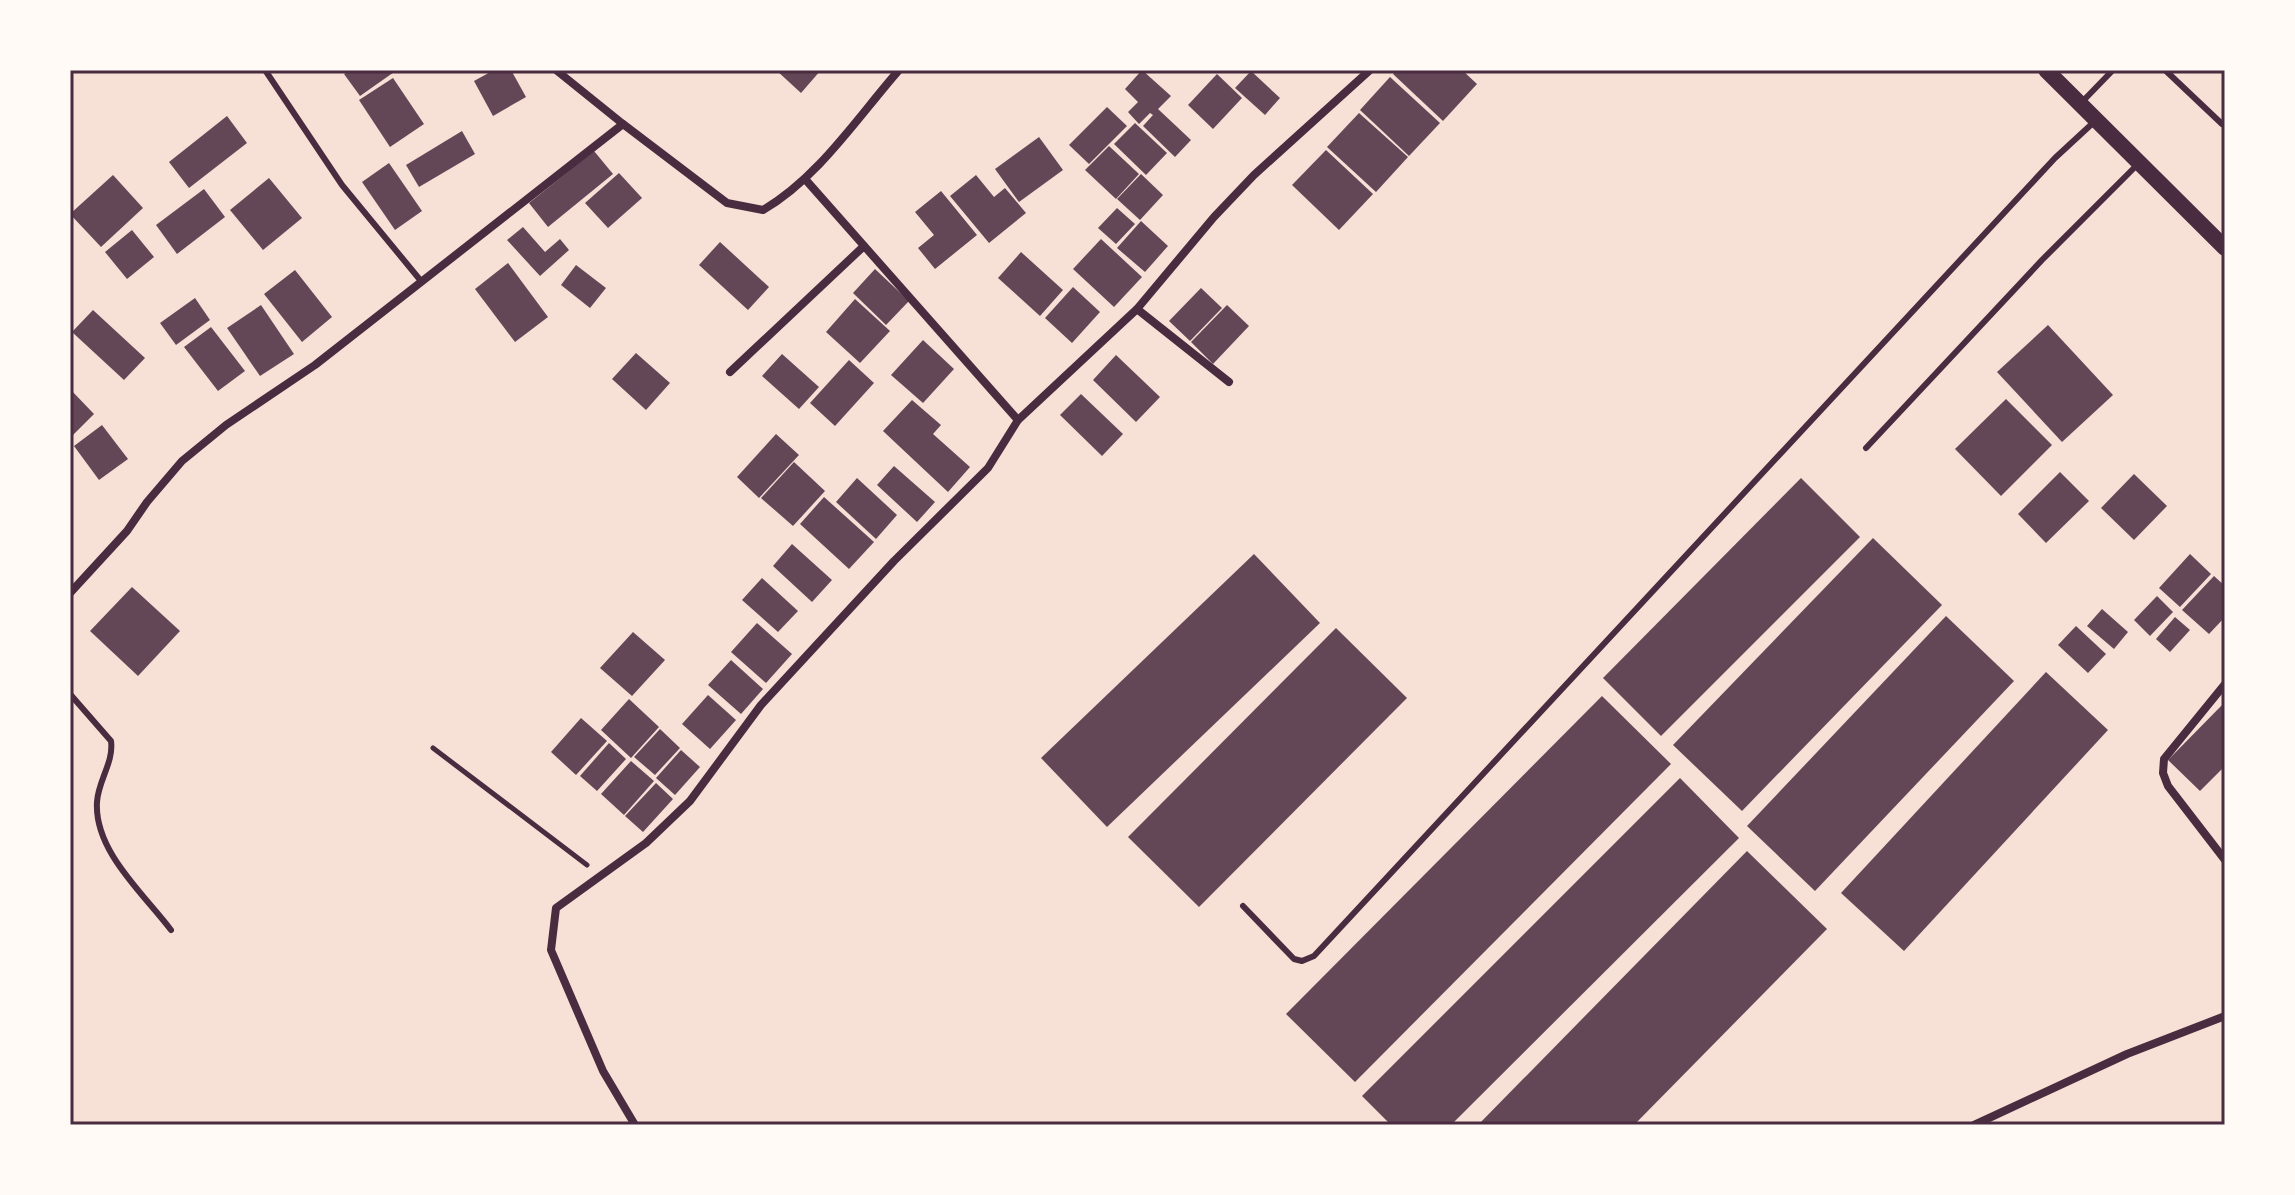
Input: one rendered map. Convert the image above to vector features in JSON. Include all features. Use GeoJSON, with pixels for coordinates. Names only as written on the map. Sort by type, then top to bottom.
{"type":"FeatureCollection","features":[{"type":"Feature","properties":{"kind":"main road"},"geometry":{"type":"LineString","coordinates":[[2046,70],[2225,248]]}},
{"type":"Feature","properties":{"kind":"street"},"geometry":{"type":"LineString","coordinates":[[556,70],[727,203],[763,210],[784,198],[805,179],[899,70]]}},
{"type":"Feature","properties":{"kind":"street"},"geometry":{"type":"LineString","coordinates":[[635,1125],[603,1071],[551,950],[556,908],[646,843],[690,801],[761,705],[894,561],[988,468],[1018,420],[1137,309],[1214,217],[1370,70]]}},
{"type":"Feature","properties":{"kind":"street"},"geometry":{"type":"LineString","coordinates":[[70,593],[118,542],[182,461],[226,425],[315,365],[623,124]]}},
{"type":"Feature","properties":{"kind":"street"},"geometry":{"type":"LineString","coordinates":[[805,179],[1018,420]]}},
{"type":"Feature","properties":{"kind":"street"},"geometry":{"type":"LineString","coordinates":[[730,372],[864,246]]}},
{"type":"Feature","properties":{"kind":"street"},"geometry":{"type":"LineString","coordinates":[[1137,309],[1229,382]]}},
{"type":"Feature","properties":{"kind":"street"},"geometry":{"type":"LineString","coordinates":[[2225,684],[2164,759],[2163,773],[2168,786],[2225,860]]}},
{"type":"Feature","properties":{"kind":"street"},"geometry":{"type":"LineString","coordinates":[[1974,1125],[2127,1054],[2225,1016]]}},
{"type":"Feature","properties":{"kind":"lane"},"geometry":{"type":"LineString","coordinates":[[265,70],[342,185],[421,281]]}},
{"type":"Feature","properties":{"kind":"lane"},"geometry":{"type":"LineString","coordinates":[[2081,103],[2113,70]]}},
{"type":"Feature","properties":{"kind":"lane"},"geometry":{"type":"LineString","coordinates":[[2165,70],[2222,124]]}},
{"type":"Feature","properties":{"kind":"lane"},"geometry":{"type":"LineString","coordinates":[[1243,906],[1294,959],[1302,961],[1314,956],[2033,181],[2098,119]]}},
{"type":"Feature","properties":{"kind":"lane"},"geometry":{"type":"LineString","coordinates":[[1866,448],[2042,260],[2141,162]]}},
{"type":"Feature","properties":{"kind":"lane"},"geometry":{"type":"LineString","coordinates":[[70,694],[111,741],[112,751],[98,790],[97,811],[101,830],[127,877],[171,930]]}},
{"type":"Feature","properties":{"kind":"path"},"geometry":{"type":"LineString","coordinates":[[433,748],[509,809],[601,875]]}},
{"type":"Feature","properties":{"kind":"building"},"geometry":{"type":"Polygon","coordinates":[[[350,70],[397,70],[360,96],[344,74],[350,70]]]}},
{"type":"Feature","properties":{"kind":"building"},"geometry":{"type":"Polygon","coordinates":[[[494,70],[511,70],[526,97],[493,116],[474,81],[494,70]]]}},
{"type":"Feature","properties":{"kind":"building"},"geometry":{"type":"Polygon","coordinates":[[[776,70],[821,70],[801,93],[776,70]]]}},
{"type":"Feature","properties":{"kind":"building"},"geometry":{"type":"Polygon","coordinates":[[[1142,70],[1171,96],[1158,109],[1191,140],[1175,157],[1143,126],[1153,115],[1150,113],[1139,124],[1128,112],[1138,102],[1125,89],[1142,70]]]}},
{"type":"Feature","properties":{"kind":"building"},"geometry":{"type":"Polygon","coordinates":[[[1397,70],[1462,70],[1477,84],[1443,121],[1393,74],[1397,70]]]}},
{"type":"Feature","properties":{"kind":"building"},"geometry":{"type":"Polygon","coordinates":[[[1251,71],[1280,98],[1265,115],[1235,88],[1251,71]]]}},
{"type":"Feature","properties":{"kind":"building"},"geometry":{"type":"Polygon","coordinates":[[[1217,74],[1242,98],[1213,129],[1188,105],[1217,74]]]}},
{"type":"Feature","properties":{"kind":"building"},"geometry":{"type":"Polygon","coordinates":[[[1390,77],[1440,123],[1409,156],[1360,110],[1390,77]]]}},
{"type":"Feature","properties":{"kind":"building"},"geometry":{"type":"Polygon","coordinates":[[[393,78],[424,124],[390,147],[359,100],[393,78]]]}},
{"type":"Feature","properties":{"kind":"building"},"geometry":{"type":"Polygon","coordinates":[[[1107,107],[1127,126],[1089,164],[1069,145],[1107,107]]]}},
{"type":"Feature","properties":{"kind":"building"},"geometry":{"type":"Polygon","coordinates":[[[1359,113],[1408,157],[1376,192],[1327,147],[1359,113]]]}},
{"type":"Feature","properties":{"kind":"building"},"geometry":{"type":"Polygon","coordinates":[[[227,116],[247,143],[189,188],[169,162],[227,116]]]}},
{"type":"Feature","properties":{"kind":"building"},"geometry":{"type":"Polygon","coordinates":[[[1135,123],[1167,153],[1146,175],[1114,144],[1135,123]]]}},
{"type":"Feature","properties":{"kind":"building"},"geometry":{"type":"Polygon","coordinates":[[[462,131],[475,154],[419,187],[406,165],[462,131]]]}},
{"type":"Feature","properties":{"kind":"building"},"geometry":{"type":"Polygon","coordinates":[[[1039,137],[1063,170],[1019,202],[995,169],[1039,137]]]}},
{"type":"Feature","properties":{"kind":"building"},"geometry":{"type":"Polygon","coordinates":[[[1109,146],[1139,174],[1116,199],[1085,170],[1109,146]]]}},
{"type":"Feature","properties":{"kind":"building"},"geometry":{"type":"Polygon","coordinates":[[[1326,150],[1373,194],[1339,230],[1292,185],[1326,150]]]}},
{"type":"Feature","properties":{"kind":"building"},"geometry":{"type":"Polygon","coordinates":[[[594,151],[613,174],[548,227],[529,203],[594,151]]]}},
{"type":"Feature","properties":{"kind":"building"},"geometry":{"type":"Polygon","coordinates":[[[389,163],[422,211],[395,230],[362,182],[389,163]]]}},
{"type":"Feature","properties":{"kind":"building"},"geometry":{"type":"Polygon","coordinates":[[[619,173],[642,198],[608,228],[585,203],[619,173]]]}},
{"type":"Feature","properties":{"kind":"building"},"geometry":{"type":"Polygon","coordinates":[[[1141,174],[1163,195],[1140,220],[1117,199],[1141,174]]]}},
{"type":"Feature","properties":{"kind":"building"},"geometry":{"type":"Polygon","coordinates":[[[113,175],[143,208],[101,247],[70,214],[113,175]]]}},
{"type":"Feature","properties":{"kind":"building"},"geometry":{"type":"Polygon","coordinates":[[[976,175],[994,197],[1005,188],[1026,213],[989,243],[950,196],[976,175]]]}},
{"type":"Feature","properties":{"kind":"building"},"geometry":{"type":"Polygon","coordinates":[[[269,178],[302,218],[263,250],[230,210],[269,178]]]}},
{"type":"Feature","properties":{"kind":"building"},"geometry":{"type":"Polygon","coordinates":[[[204,189],[225,217],[177,254],[156,225],[204,189]]]}},
{"type":"Feature","properties":{"kind":"building"},"geometry":{"type":"Polygon","coordinates":[[[941,191],[977,235],[935,269],[918,248],[934,235],[915,212],[941,191]]]}},
{"type":"Feature","properties":{"kind":"building"},"geometry":{"type":"Polygon","coordinates":[[[1117,208],[1135,224],[1116,244],[1098,228],[1117,208]]]}},
{"type":"Feature","properties":{"kind":"building"},"geometry":{"type":"Polygon","coordinates":[[[1141,221],[1168,246],[1145,272],[1117,248],[1141,221]]]}},
{"type":"Feature","properties":{"kind":"building"},"geometry":{"type":"Polygon","coordinates":[[[523,227],[545,252],[560,239],[569,250],[540,276],[507,240],[523,227]]]}},
{"type":"Feature","properties":{"kind":"building"},"geometry":{"type":"Polygon","coordinates":[[[132,230],[154,257],[127,279],[105,252],[132,230]]]}},
{"type":"Feature","properties":{"kind":"building"},"geometry":{"type":"Polygon","coordinates":[[[1101,239],[1142,277],[1114,307],[1073,269],[1101,239]]]}},
{"type":"Feature","properties":{"kind":"building"},"geometry":{"type":"Polygon","coordinates":[[[720,242],[769,287],[748,310],[699,265],[720,242]]]}},
{"type":"Feature","properties":{"kind":"building"},"geometry":{"type":"Polygon","coordinates":[[[1021,252],[1063,290],[1040,316],[998,278],[1021,252]]]}},
{"type":"Feature","properties":{"kind":"building"},"geometry":{"type":"Polygon","coordinates":[[[508,263],[548,317],[515,342],[475,289],[508,263]]]}},
{"type":"Feature","properties":{"kind":"building"},"geometry":{"type":"Polygon","coordinates":[[[576,265],[606,288],[590,308],[561,285],[576,265]]]}},
{"type":"Feature","properties":{"kind":"building"},"geometry":{"type":"Polygon","coordinates":[[[875,269],[909,301],[886,325],[853,293],[875,269]]]}},
{"type":"Feature","properties":{"kind":"building"},"geometry":{"type":"Polygon","coordinates":[[[295,270],[332,317],[302,342],[264,294],[295,270]]]}},
{"type":"Feature","properties":{"kind":"building"},"geometry":{"type":"Polygon","coordinates":[[[1073,287],[1100,312],[1072,343],[1045,318],[1073,287]]]}},
{"type":"Feature","properties":{"kind":"building"},"geometry":{"type":"Polygon","coordinates":[[[1201,288],[1222,308],[1190,341],[1169,321],[1201,288]]]}},
{"type":"Feature","properties":{"kind":"building"},"geometry":{"type":"Polygon","coordinates":[[[195,298],[210,320],[176,345],[160,323],[195,298]]]}},
{"type":"Feature","properties":{"kind":"building"},"geometry":{"type":"Polygon","coordinates":[[[855,299],[890,331],[860,363],[826,332],[855,299]]]}},
{"type":"Feature","properties":{"kind":"building"},"geometry":{"type":"Polygon","coordinates":[[[261,305],[294,354],[260,376],[227,328],[261,305]]]}},
{"type":"Feature","properties":{"kind":"building"},"geometry":{"type":"Polygon","coordinates":[[[1227,305],[1249,326],[1213,364],[1191,342],[1227,305]]]}},
{"type":"Feature","properties":{"kind":"building"},"geometry":{"type":"Polygon","coordinates":[[[93,310],[145,358],[124,380],[72,332],[93,310]]]}},
{"type":"Feature","properties":{"kind":"building"},"geometry":{"type":"Polygon","coordinates":[[[2048,325],[2113,395],[2062,442],[1997,372],[2048,325]]]}},
{"type":"Feature","properties":{"kind":"building"},"geometry":{"type":"Polygon","coordinates":[[[211,327],[245,371],[218,391],[184,347],[211,327]]]}},
{"type":"Feature","properties":{"kind":"building"},"geometry":{"type":"Polygon","coordinates":[[[923,340],[954,369],[923,403],[891,375],[923,340]]]}},
{"type":"Feature","properties":{"kind":"building"},"geometry":{"type":"Polygon","coordinates":[[[636,353],[670,383],[646,410],[612,379],[636,353]]]}},
{"type":"Feature","properties":{"kind":"building"},"geometry":{"type":"Polygon","coordinates":[[[782,354],[819,387],[799,409],[762,376],[782,354]]]}},
{"type":"Feature","properties":{"kind":"building"},"geometry":{"type":"Polygon","coordinates":[[[1116,355],[1160,397],[1136,422],[1093,380],[1116,355]]]}},
{"type":"Feature","properties":{"kind":"building"},"geometry":{"type":"Polygon","coordinates":[[[849,360],[874,383],[835,426],[810,403],[849,360]]]}},
{"type":"Feature","properties":{"kind":"building"},"geometry":{"type":"Polygon","coordinates":[[[70,389],[94,414],[70,438],[70,389]]]}},
{"type":"Feature","properties":{"kind":"building"},"geometry":{"type":"Polygon","coordinates":[[[1081,394],[1123,434],[1102,456],[1060,415],[1081,394]]]}},
{"type":"Feature","properties":{"kind":"building"},"geometry":{"type":"Polygon","coordinates":[[[2006,399],[2052,445],[2001,496],[1955,449],[2006,399]]]}},
{"type":"Feature","properties":{"kind":"building"},"geometry":{"type":"Polygon","coordinates":[[[912,400],[941,425],[933,434],[970,467],[948,492],[883,431],[912,400]]]}},
{"type":"Feature","properties":{"kind":"building"},"geometry":{"type":"Polygon","coordinates":[[[102,425],[128,459],[99,480],[74,446],[102,425]]]}},
{"type":"Feature","properties":{"kind":"building"},"geometry":{"type":"Polygon","coordinates":[[[776,434],[799,455],[759,498],[737,477],[776,434]]]}},
{"type":"Feature","properties":{"kind":"building"},"geometry":{"type":"Polygon","coordinates":[[[794,462],[825,491],[793,526],[761,498],[794,462]]]}},
{"type":"Feature","properties":{"kind":"building"},"geometry":{"type":"Polygon","coordinates":[[[894,466],[935,502],[917,522],[877,485],[894,466]]]}},
{"type":"Feature","properties":{"kind":"building"},"geometry":{"type":"Polygon","coordinates":[[[2060,472],[2089,501],[2046,543],[2018,514],[2060,472]]]}},
{"type":"Feature","properties":{"kind":"building"},"geometry":{"type":"Polygon","coordinates":[[[2134,474],[2167,506],[2134,540],[2101,508],[2134,474]]]}},
{"type":"Feature","properties":{"kind":"building"},"geometry":{"type":"Polygon","coordinates":[[[857,478],[897,515],[876,539],[836,502],[857,478]]]}},
{"type":"Feature","properties":{"kind":"building"},"geometry":{"type":"Polygon","coordinates":[[[1801,478],[1860,537],[1661,736],[1603,678],[1801,478]]]}},
{"type":"Feature","properties":{"kind":"building"},"geometry":{"type":"Polygon","coordinates":[[[824,497],[874,542],[849,569],[800,524],[824,497]]]}},
{"type":"Feature","properties":{"kind":"building"},"geometry":{"type":"Polygon","coordinates":[[[1873,538],[1942,605],[1742,811],[1673,745],[1873,538]]]}},
{"type":"Feature","properties":{"kind":"building"},"geometry":{"type":"Polygon","coordinates":[[[792,544],[832,580],[812,602],[773,566],[792,544]]]}},
{"type":"Feature","properties":{"kind":"building"},"geometry":{"type":"Polygon","coordinates":[[[1254,554],[1320,623],[1107,827],[1041,758],[1254,554]]]}},
{"type":"Feature","properties":{"kind":"building"},"geometry":{"type":"Polygon","coordinates":[[[2190,554],[2211,574],[2180,607],[2159,588],[2190,554]]]}},
{"type":"Feature","properties":{"kind":"building"},"geometry":{"type":"Polygon","coordinates":[[[2214,576],[2225,586],[2225,617],[2209,634],[2182,610],[2214,576]]]}},
{"type":"Feature","properties":{"kind":"building"},"geometry":{"type":"Polygon","coordinates":[[[762,578],[798,611],[778,632],[742,600],[762,578]]]}},
{"type":"Feature","properties":{"kind":"building"},"geometry":{"type":"Polygon","coordinates":[[[132,587],[180,631],[138,676],[90,631],[132,587]]]}},
{"type":"Feature","properties":{"kind":"building"},"geometry":{"type":"Polygon","coordinates":[[[2157,596],[2173,612],[2150,636],[2134,620],[2157,596]]]}},
{"type":"Feature","properties":{"kind":"building"},"geometry":{"type":"Polygon","coordinates":[[[2102,609],[2128,632],[2114,649],[2087,626],[2102,609]]]}},
{"type":"Feature","properties":{"kind":"building"},"geometry":{"type":"Polygon","coordinates":[[[1946,616],[2014,681],[1815,891],[1747,826],[1946,616]]]}},
{"type":"Feature","properties":{"kind":"building"},"geometry":{"type":"Polygon","coordinates":[[[2175,617],[2190,630],[2170,652],[2156,639],[2175,617]]]}},
{"type":"Feature","properties":{"kind":"building"},"geometry":{"type":"Polygon","coordinates":[[[757,623],[792,654],[766,683],[731,652],[757,623]]]}},
{"type":"Feature","properties":{"kind":"building"},"geometry":{"type":"Polygon","coordinates":[[[2076,626],[2106,654],[2088,673],[2058,645],[2076,626]]]}},
{"type":"Feature","properties":{"kind":"building"},"geometry":{"type":"Polygon","coordinates":[[[1336,628],[1407,698],[1199,907],[1128,837],[1336,628]]]}},
{"type":"Feature","properties":{"kind":"building"},"geometry":{"type":"Polygon","coordinates":[[[633,632],[665,660],[632,696],[600,668],[633,632]]]}},
{"type":"Feature","properties":{"kind":"building"},"geometry":{"type":"Polygon","coordinates":[[[731,660],[763,689],[741,714],[708,685],[731,660]]]}},
{"type":"Feature","properties":{"kind":"building"},"geometry":{"type":"Polygon","coordinates":[[[2046,672],[2108,730],[1904,951],[1841,893],[2046,672]]]}},
{"type":"Feature","properties":{"kind":"building"},"geometry":{"type":"Polygon","coordinates":[[[708,695],[736,720],[710,749],[682,724],[708,695]]]}},
{"type":"Feature","properties":{"kind":"building"},"geometry":{"type":"Polygon","coordinates":[[[1602,696],[1671,764],[1355,1082],[1286,1014],[1602,696]]]}},
{"type":"Feature","properties":{"kind":"building"},"geometry":{"type":"Polygon","coordinates":[[[629,699],[659,727],[631,758],[601,730],[629,699]]]}},
{"type":"Feature","properties":{"kind":"building"},"geometry":{"type":"Polygon","coordinates":[[[2225,702],[2225,766],[2200,791],[2168,760],[2225,702]]]}},
{"type":"Feature","properties":{"kind":"building"},"geometry":{"type":"Polygon","coordinates":[[[581,718],[607,741],[576,775],[551,752],[581,718]]]}},
{"type":"Feature","properties":{"kind":"building"},"geometry":{"type":"Polygon","coordinates":[[[660,729],[680,748],[655,775],[634,757],[660,729]]]}},
{"type":"Feature","properties":{"kind":"building"},"geometry":{"type":"Polygon","coordinates":[[[609,743],[626,759],[597,791],[580,776],[609,743]]]}},
{"type":"Feature","properties":{"kind":"building"},"geometry":{"type":"Polygon","coordinates":[[[681,750],[700,767],[675,795],[656,778],[681,750]]]}},
{"type":"Feature","properties":{"kind":"building"},"geometry":{"type":"Polygon","coordinates":[[[631,761],[654,781],[624,815],[601,794],[631,761]]]}},
{"type":"Feature","properties":{"kind":"building"},"geometry":{"type":"Polygon","coordinates":[[[1680,778],[1739,838],[1451,1125],[1391,1125],[1362,1096],[1680,778]]]}},
{"type":"Feature","properties":{"kind":"building"},"geometry":{"type":"Polygon","coordinates":[[[656,783],[673,799],[643,832],[625,816],[656,783]]]}},
{"type":"Feature","properties":{"kind":"building"},"geometry":{"type":"Polygon","coordinates":[[[1747,851],[1827,929],[1634,1125],[1478,1125],[1747,851]]]}}]}
